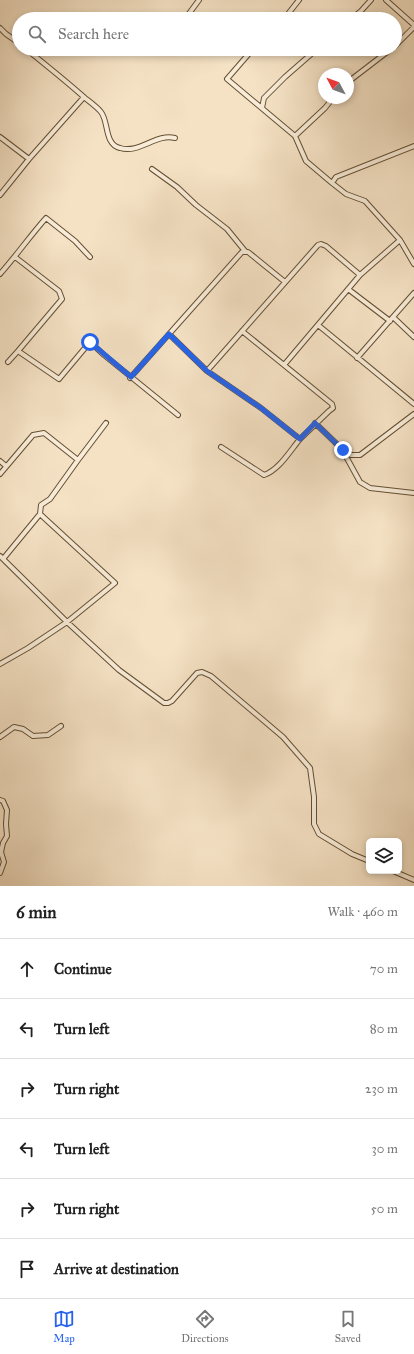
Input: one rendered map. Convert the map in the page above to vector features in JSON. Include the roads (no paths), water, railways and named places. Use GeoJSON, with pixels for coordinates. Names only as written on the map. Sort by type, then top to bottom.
{"type":"FeatureCollection","features":[{"type":"Feature","properties":{"kind":"street"},"geometry":{"type":"LineString","coordinates":[[190,12],[199,0]]}},
{"type":"Feature","properties":{"kind":"street"},"geometry":{"type":"LineString","coordinates":[[290,12],[299,0]]}},
{"type":"Feature","properties":{"kind":"street"},"geometry":{"type":"LineString","coordinates":[[360,12],[371,0]]}},
{"type":"Feature","properties":{"kind":"street"},"geometry":{"type":"LineString","coordinates":[[386,0],[399,12]]}},
{"type":"Feature","properties":{"kind":"street"},"geometry":{"type":"LineString","coordinates":[[402,15],[414,26],[402,39]]}},
{"type":"Feature","properties":{"kind":"street"},"geometry":{"type":"LineString","coordinates":[[0,28],[12,38]]}},
{"type":"Feature","properties":{"kind":"street"},"geometry":{"type":"LineString","coordinates":[[34,56],[102,113],[107,134],[118,148],[131,150],[145,146],[168,136],[175,138]]}},
{"type":"Feature","properties":{"kind":"street"},"geometry":{"type":"LineString","coordinates":[[247,56],[227,79],[295,136],[306,161],[346,194],[365,201],[400,240],[414,264]]}},
{"type":"Feature","properties":{"kind":"street"},"geometry":{"type":"LineString","coordinates":[[262,108],[264,98],[309,56]]}},
{"type":"Feature","properties":{"kind":"street"},"geometry":{"type":"LineString","coordinates":[[354,77],[382,56]]}},
{"type":"Feature","properties":{"kind":"street"},"geometry":{"type":"LineString","coordinates":[[0,195],[29,159],[84,97]]}},
{"type":"Feature","properties":{"kind":"street"},"geometry":{"type":"LineString","coordinates":[[295,136],[328,104]]}},
{"type":"Feature","properties":{"kind":"street"},"geometry":{"type":"LineString","coordinates":[[0,137],[29,159]]}},
{"type":"Feature","properties":{"kind":"street"},"geometry":{"type":"LineString","coordinates":[[332,183],[336,177],[414,146]]}},
{"type":"Feature","properties":{"kind":"street"},"geometry":{"type":"LineString","coordinates":[[152,169],[227,229],[245,252],[248,252],[285,282]]}},
{"type":"Feature","properties":{"kind":"street"},"geometry":{"type":"LineString","coordinates":[[0,274],[46,218],[75,241],[90,257]]}},
{"type":"Feature","properties":{"kind":"street"},"geometry":{"type":"LineString","coordinates":[[284,365],[360,275],[400,240]]}},
{"type":"Feature","properties":{"kind":"street"},"geometry":{"type":"LineString","coordinates":[[207,371],[318,245],[321,244],[360,275]]}},
{"type":"Feature","properties":{"kind":"street"},"geometry":{"type":"LineString","coordinates":[[131,378],[241,253],[245,252]]}},
{"type":"Feature","properties":{"kind":"street"},"geometry":{"type":"LineString","coordinates":[[8,362],[62,299],[59,291],[15,257]]}},
{"type":"Feature","properties":{"kind":"street"},"geometry":{"type":"LineString","coordinates":[[348,289],[414,337]]}},
{"type":"Feature","properties":{"kind":"street"},"geometry":{"type":"LineString","coordinates":[[357,358],[414,293]]}},
{"type":"Feature","properties":{"kind":"street"},"geometry":{"type":"LineString","coordinates":[[318,325],[414,404]]}},
{"type":"Feature","properties":{"kind":"street"},"geometry":{"type":"LineString","coordinates":[[220,447],[264,475],[270,473],[278,466],[315,423],[333,408],[332,404],[242,330]]}},
{"type":"Feature","properties":{"kind":"street"},"geometry":{"type":"LineString","coordinates":[[169,334],[207,371],[261,408],[300,439]]}},
{"type":"Feature","properties":{"kind":"street"},"geometry":{"type":"LineString","coordinates":[[18,351],[59,378],[90,342],[131,378],[178,415]]}},
{"type":"Feature","properties":{"kind":"street"},"geometry":{"type":"LineString","coordinates":[[315,423],[343,450],[351,455],[360,454],[414,414]]}},
{"type":"Feature","properties":{"kind":"street"},"geometry":{"type":"LineString","coordinates":[[106,423],[50,499],[41,505],[40,514],[2,558],[118,670],[164,703],[172,701],[197,673],[202,672],[212,676],[283,738],[310,768],[314,797],[314,824],[318,834],[352,854],[366,860]]}},
{"type":"Feature","properties":{"kind":"street"},"geometry":{"type":"LineString","coordinates":[[0,474],[33,435],[44,433],[78,460]]}},
{"type":"Feature","properties":{"kind":"street"},"geometry":{"type":"LineString","coordinates":[[343,450],[360,482],[370,488],[414,493]]}},
{"type":"Feature","properties":{"kind":"street"},"geometry":{"type":"LineString","coordinates":[[0,461],[6,466]]}},
{"type":"Feature","properties":{"kind":"street"},"geometry":{"type":"LineString","coordinates":[[0,664],[28,648],[67,622],[114,583],[40,514]]}},
{"type":"Feature","properties":{"kind":"street"},"geometry":{"type":"LineString","coordinates":[[0,737],[14,727],[23,729],[33,736],[48,734],[61,726]]}},
{"type":"Feature","properties":{"kind":"street"},"geometry":{"type":"LineString","coordinates":[[0,800],[3,801],[7,810],[7,836],[2,843],[1,852],[4,862],[0,873]]}},
{"type":"Feature","properties":{"kind":"street"},"geometry":{"type":"LineString","coordinates":[[400,874],[414,880]]}}]}
